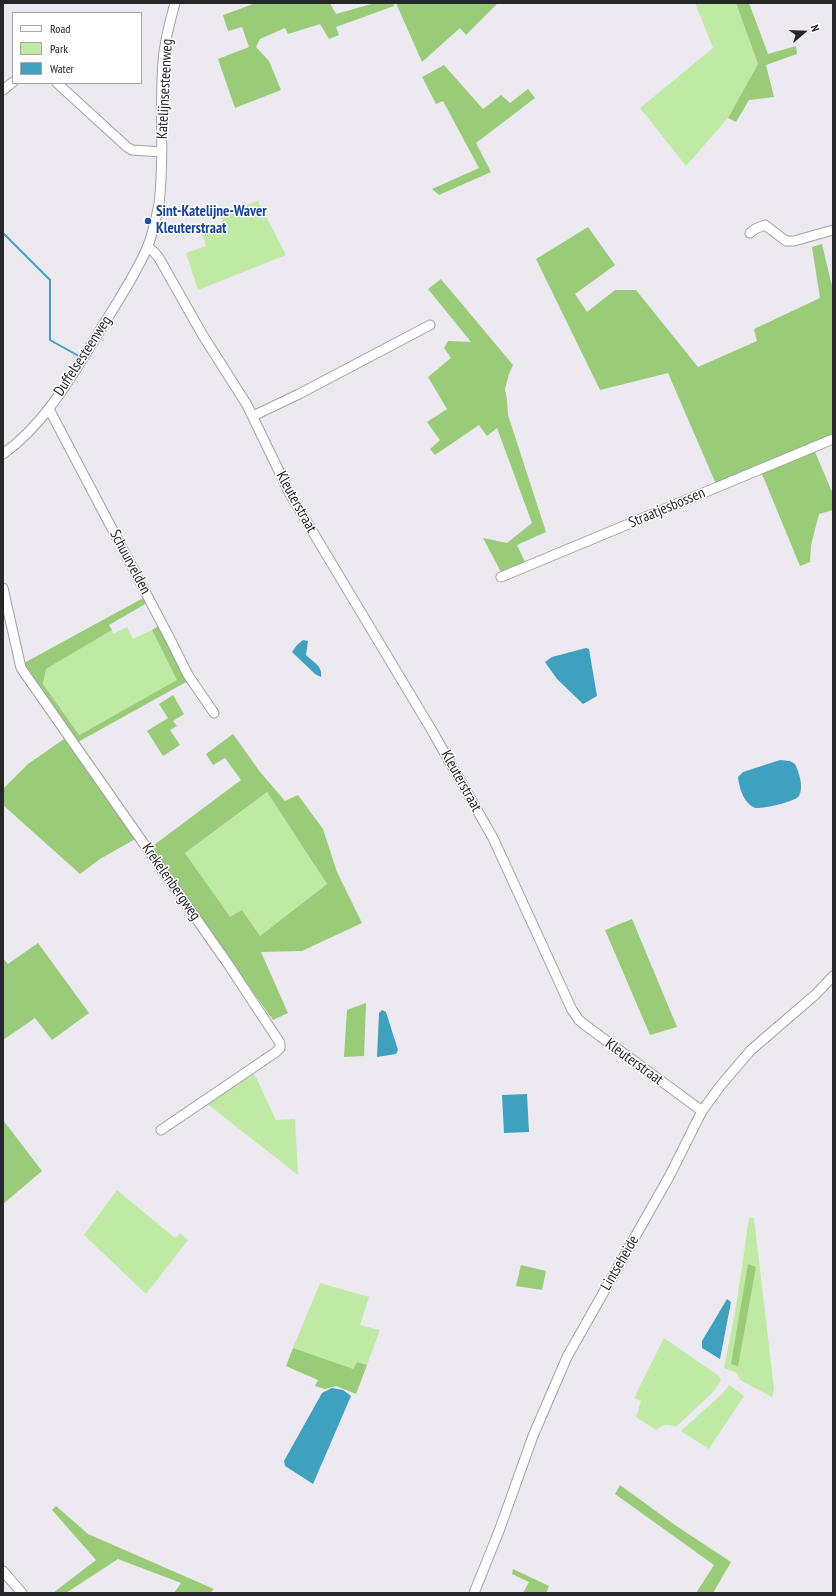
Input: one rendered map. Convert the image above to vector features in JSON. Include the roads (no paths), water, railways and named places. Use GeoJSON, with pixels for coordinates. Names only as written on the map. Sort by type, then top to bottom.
{"type":"FeatureCollection","features":[{"type":"Feature","properties":{"kind":"street","name":"Katelijnsesteenweg"},"geometry":{"type":"LineString","coordinates":[[148,247],[158,204],[162,152],[163,62],[168,30],[175,3]]}},
{"type":"Feature","properties":{"kind":"street"},"geometry":{"type":"LineString","coordinates":[[3,90],[12,83]]}},
{"type":"Feature","properties":{"kind":"street"},"geometry":{"type":"LineString","coordinates":[[58,84],[132,150],[162,152]]}},
{"type":"Feature","properties":{"kind":"street"},"geometry":{"type":"LineString","coordinates":[[750,233],[765,225],[786,241],[794,241],[833,230]]}},
{"type":"Feature","properties":{"kind":"street","name":"Duffelsesteenweg"},"geometry":{"type":"LineString","coordinates":[[3,454],[22,439],[49,409],[130,282],[148,247]]}},
{"type":"Feature","properties":{"kind":"street","name":"Kleuterstraat"},"geometry":{"type":"LineString","coordinates":[[148,247],[159,258],[202,334],[247,405],[290,494],[431,728],[493,838],[572,1010],[579,1020],[585,1025],[702,1111]]}},
{"type":"Feature","properties":{"kind":"street"},"geometry":{"type":"LineString","coordinates":[[253,416],[299,394],[430,325]]}},
{"type":"Feature","properties":{"kind":"street","name":"Schuurvelden"},"geometry":{"type":"LineString","coordinates":[[49,409],[188,675],[214,713]]}},
{"type":"Feature","properties":{"kind":"street","name":"Straatjesbossen"},"geometry":{"type":"LineString","coordinates":[[501,577],[833,440]]}},
{"type":"Feature","properties":{"kind":"street","name":"Krekelenbergweg"},"geometry":{"type":"LineString","coordinates":[[3,588],[21,668],[228,964],[280,1043],[280,1048],[276,1052],[161,1130]]}},
{"type":"Feature","properties":{"kind":"street","name":"Lintseheide"},"geometry":{"type":"LineString","coordinates":[[474,1593],[499,1531],[533,1436],[567,1357],[670,1175],[702,1111],[721,1084],[752,1050],[811,999],[833,976]]}},
{"type":"Feature","properties":{"kind":"street"},"geometry":{"type":"LineString","coordinates":[[3,1571],[22,1593]]}},
{"type":"Feature","properties":{"kind":"water"},"geometry":{"type":"Polygon","coordinates":[[[303,640],[308,641],[306,655],[319,667],[321,677],[315,674],[292,652],[303,640]]]}},
{"type":"Feature","properties":{"kind":"water"},"geometry":{"type":"Polygon","coordinates":[[[586,648],[589,649],[597,696],[583,704],[557,679],[545,662],[552,657],[586,648]]]}},
{"type":"Feature","properties":{"kind":"water"},"geometry":{"type":"Polygon","coordinates":[[[780,760],[790,761],[795,764],[801,784],[799,796],[791,801],[771,806],[755,808],[751,806],[743,795],[738,777],[743,772],[780,760]]]}},
{"type":"Feature","properties":{"kind":"water"},"geometry":{"type":"Polygon","coordinates":[[[382,1010],[386,1012],[398,1050],[396,1054],[377,1057],[379,1013],[382,1010]]]}},
{"type":"Feature","properties":{"kind":"water"},"geometry":{"type":"Polygon","coordinates":[[[527,1094],[529,1132],[504,1133],[502,1095],[527,1094]]]}},
{"type":"Feature","properties":{"kind":"water"},"geometry":{"type":"Polygon","coordinates":[[[727,1299],[731,1302],[720,1359],[702,1348],[702,1341],[727,1299]]]}},
{"type":"Feature","properties":{"kind":"water"},"geometry":{"type":"Polygon","coordinates":[[[332,1388],[343,1390],[351,1396],[313,1484],[285,1466],[284,1461],[322,1393],[332,1388]]]}},
{"type":"Feature","properties":{"kind":"waterway"},"geometry":{"type":"LineString","coordinates":[[3,233],[50,280],[50,340],[77,355]]}},
{"type":"Feature","properties":{"kind":"place","name":"Sint-Katelijne-Waver Kleuterstraat"},"geometry":{"type":"Point","coordinates":[148,221]}}]}
